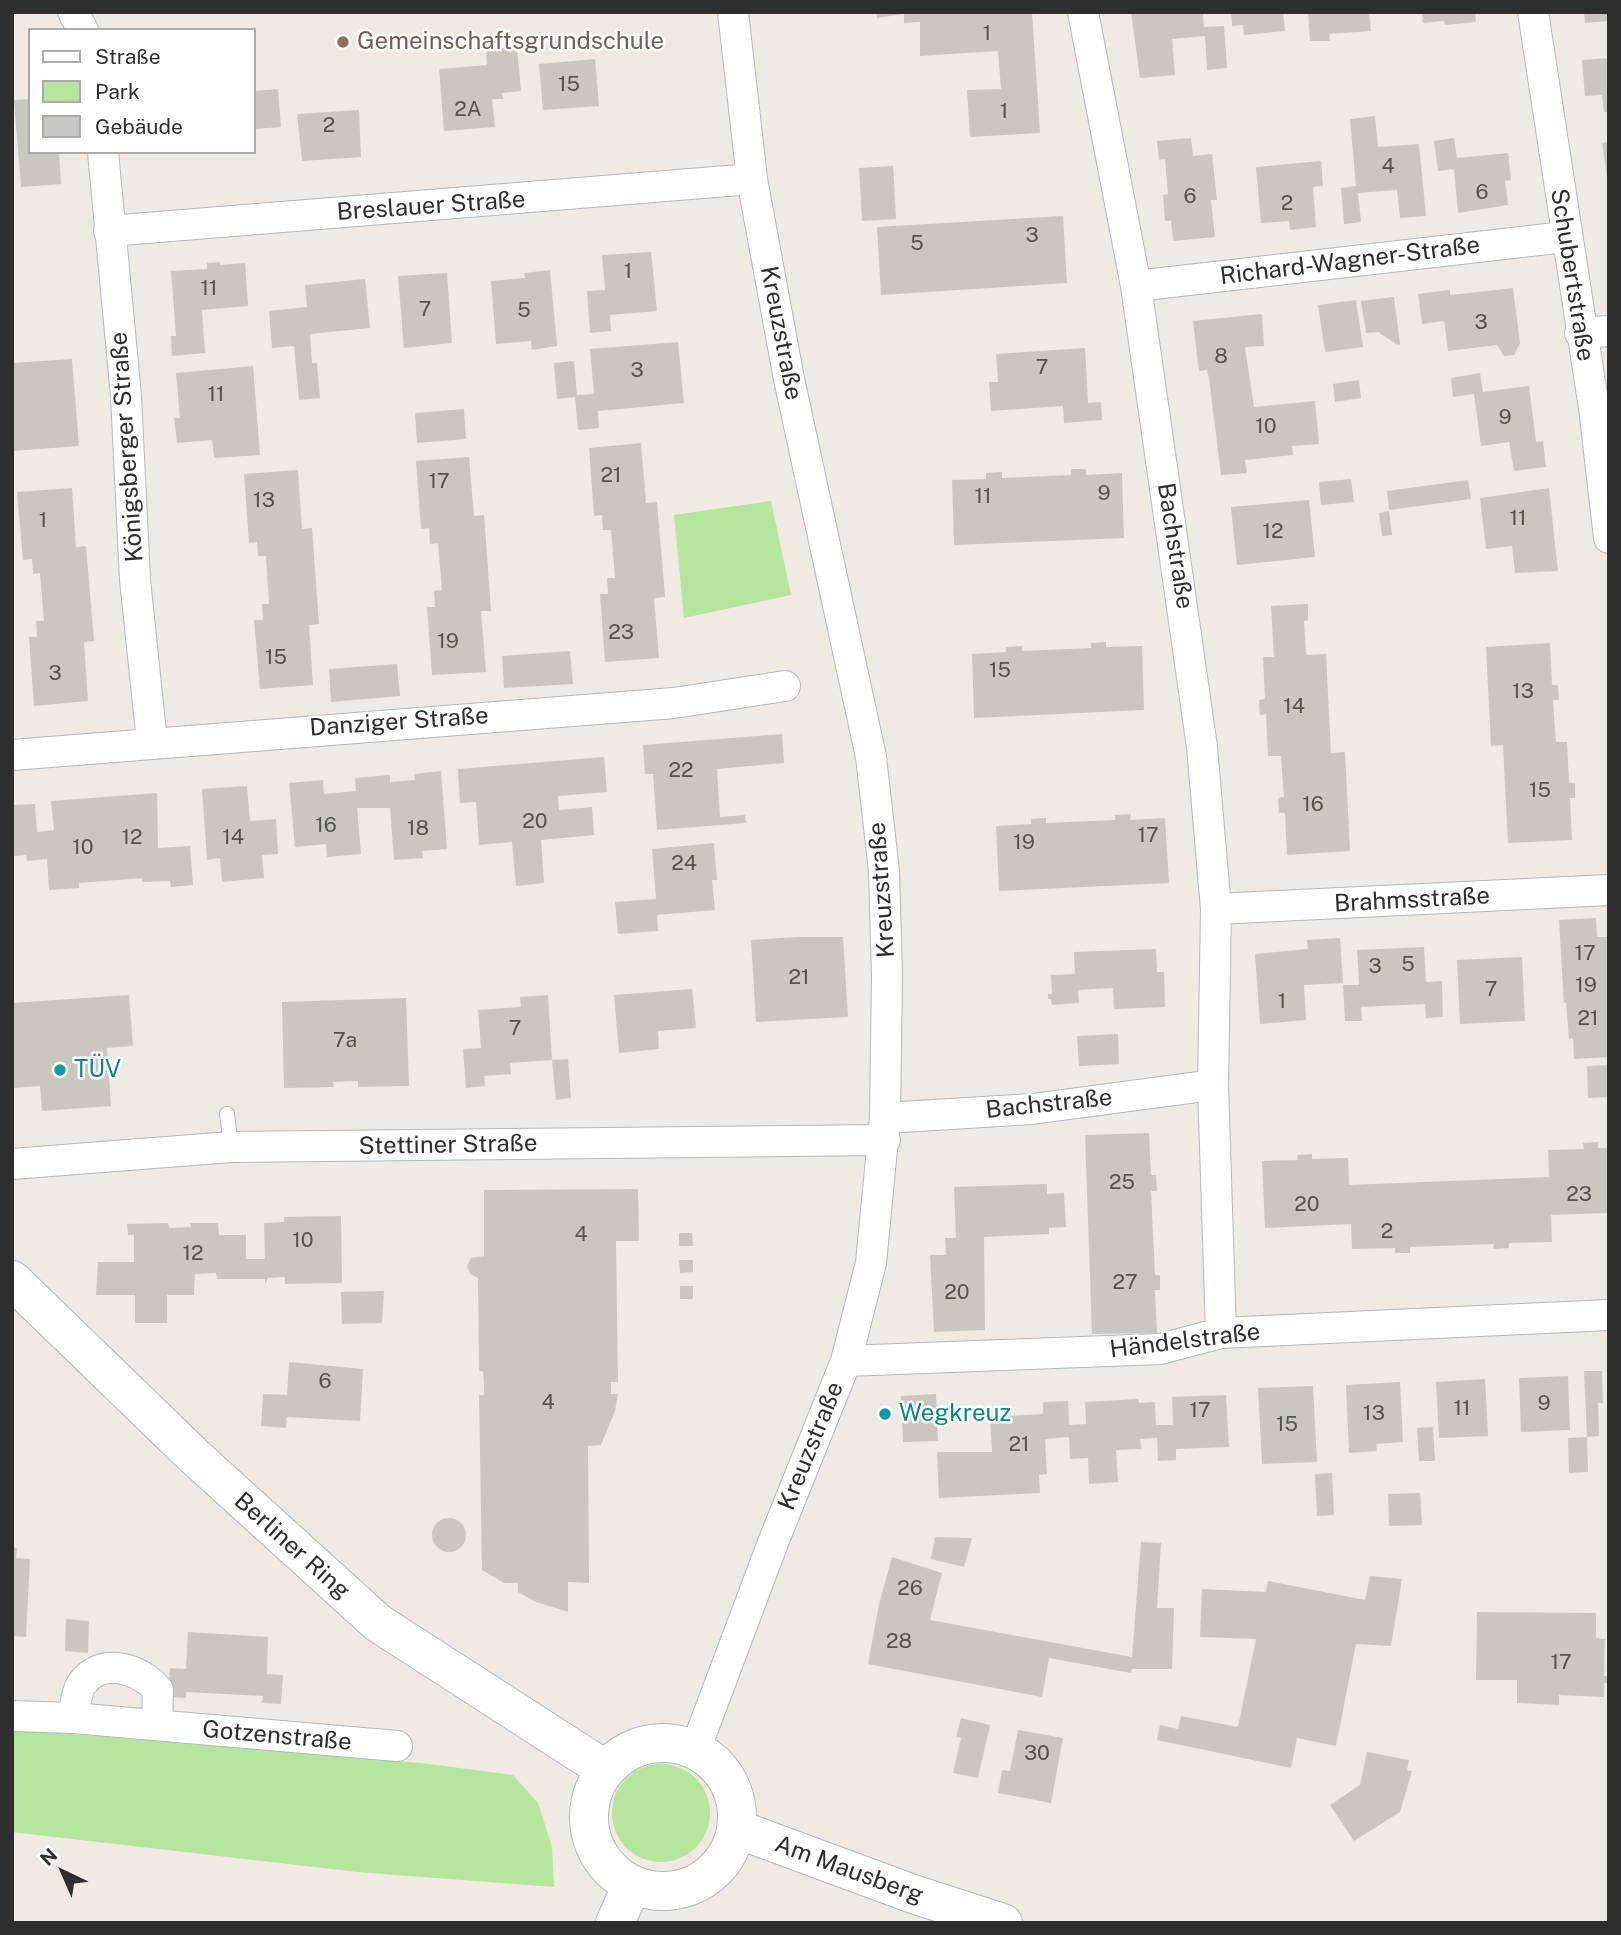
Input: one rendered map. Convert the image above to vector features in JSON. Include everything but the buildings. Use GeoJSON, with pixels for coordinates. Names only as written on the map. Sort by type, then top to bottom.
{"type":"FeatureCollection","features":[{"type":"Feature","properties":{"kind":"main road","name":"Berliner Ring"},"geometry":{"type":"LineString","coordinates":[[12,1280],[242,1501],[378,1623],[606,1770]]}},
{"type":"Feature","properties":{"kind":"main road"},"geometry":{"type":"LineString","coordinates":[[672,1743],[695,1750],[715,1763],[729,1783],[737,1805],[737,1829],[730,1851],[716,1869],[698,1883],[677,1890],[654,1891],[632,1885],[613,1873],[599,1855],[591,1834],[589,1811],[594,1789],[606,1770],[624,1754],[647,1744],[672,1743]]}},
{"type":"Feature","properties":{"kind":"main road","name":"Am Mausberg"},"geometry":{"type":"LineString","coordinates":[[737,1829],[913,1894],[1003,1923]]}},
{"type":"Feature","properties":{"kind":"main road"},"geometry":{"type":"LineString","coordinates":[[615,1923],[632,1885]]}},
{"type":"Feature","properties":{"kind":"street"},"geometry":{"type":"LineString","coordinates":[[73,12],[82,28]]}},
{"type":"Feature","properties":{"kind":"street","name":"Kreuzstraße"},"geometry":{"type":"LineString","coordinates":[[695,1750],[846,1361],[871,1263],[885,1129],[884,884],[871,757],[789,379],[751,179],[733,12]]}},
{"type":"Feature","properties":{"kind":"street","name":"Bachstraße"},"geometry":{"type":"LineString","coordinates":[[1083,12],[1136,286],[1186,620],[1202,747],[1216,909],[1213,1085],[1221,1333]]}},
{"type":"Feature","properties":{"kind":"street","name":"Schubertstraße"},"geometry":{"type":"LineString","coordinates":[[1533,12],[1565,237],[1595,332],[1594,408],[1609,538]]}},
{"type":"Feature","properties":{"kind":"street","name":"Königsberger Straße"},"geometry":{"type":"LineString","coordinates":[[103,154],[126,396],[135,580],[152,742]]}},
{"type":"Feature","properties":{"kind":"street","name":"Breslauer Straße"},"geometry":{"type":"LineString","coordinates":[[109,231],[751,179]]}},
{"type":"Feature","properties":{"kind":"street","name":"Richard-Wagner-Straße"},"geometry":{"type":"LineString","coordinates":[[1136,286],[1565,237]]}},
{"type":"Feature","properties":{"kind":"street","name":"Danziger Straße"},"geometry":{"type":"LineString","coordinates":[[12,755],[674,703],[785,686]]}},
{"type":"Feature","properties":{"kind":"street","name":"Brahmsstraße"},"geometry":{"type":"LineString","coordinates":[[1216,909],[1609,890]]}},
{"type":"Feature","properties":{"kind":"street","name":"Bachstraße"},"geometry":{"type":"LineString","coordinates":[[885,1129],[1213,1085]]}},
{"type":"Feature","properties":{"kind":"street","name":"Stettiner Straße"},"geometry":{"type":"LineString","coordinates":[[12,1164],[231,1147],[885,1129]]}},
{"type":"Feature","properties":{"kind":"street","name":"Händelstraße"},"geometry":{"type":"LineString","coordinates":[[846,1361],[1160,1349],[1221,1333],[1609,1315]]}},
{"type":"Feature","properties":{"kind":"street"},"geometry":{"type":"LineString","coordinates":[[73,1718],[80,1686],[91,1675],[107,1669],[130,1669],[146,1675],[158,1690],[157,1726]]}},
{"type":"Feature","properties":{"kind":"street","name":"Gotzenstraße"},"geometry":{"type":"LineString","coordinates":[[12,1716],[73,1718],[397,1746]]}},
{"type":"Feature","properties":{"kind":"lane"},"geometry":{"type":"LineString","coordinates":[[227,1114],[231,1147]]}},
{"type":"Feature","properties":{"kind":"green space"},"geometry":{"type":"Polygon","coordinates":[[[771,501],[791,595],[684,618],[674,515],[771,501]]]}},
{"type":"Feature","properties":{"kind":"green space"},"geometry":{"type":"Polygon","coordinates":[[[12,1729],[421,1763],[513,1775],[538,1803],[552,1847],[554,1887],[357,1872],[12,1832],[12,1729]]]}},
{"type":"Feature","properties":{"kind":"green space"},"geometry":{"type":"Polygon","coordinates":[[[661,1764],[680,1768],[696,1778],[706,1794],[710,1813],[706,1832],[696,1848],[680,1858],[661,1862],[642,1858],[626,1848],[616,1832],[612,1813],[616,1794],[626,1778],[642,1768],[661,1764]]]}},
{"type":"Feature","properties":{"kind":"place","name":"Gemeinschaftsgrundschule"},"geometry":{"type":"Point","coordinates":[343,42]}},
{"type":"Feature","properties":{"kind":"place","name":"TÜV"},"geometry":{"type":"Point","coordinates":[60,1070]}},
{"type":"Feature","properties":{"kind":"place","name":"Wegkreuz"},"geometry":{"type":"Point","coordinates":[885,1414]}}]}
